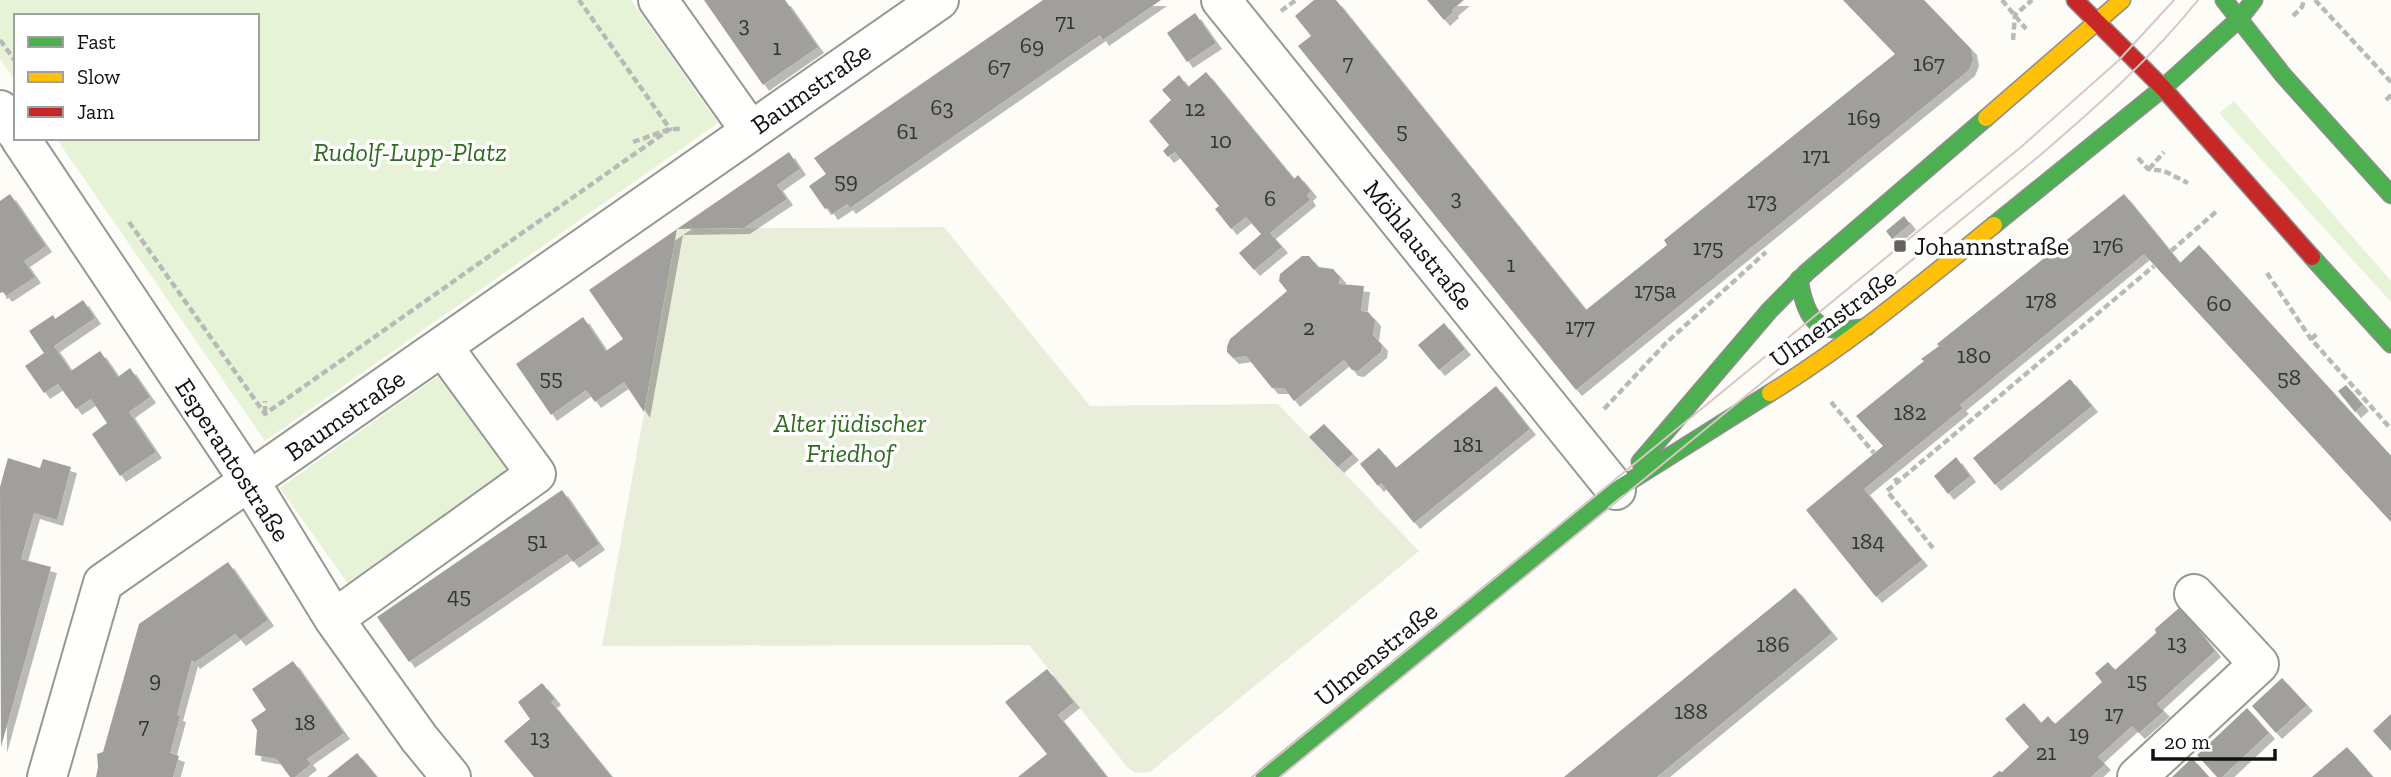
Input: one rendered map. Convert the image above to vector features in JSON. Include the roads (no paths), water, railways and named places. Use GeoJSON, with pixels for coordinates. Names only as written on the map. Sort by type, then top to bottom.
{"type":"FeatureCollection","features":[{"type":"Feature","properties":{"kind":"main road"},"geometry":{"type":"LineString","coordinates":[[2076,0],[2163,88],[2247,186],[2391,344]]}},
{"type":"Feature","properties":{"kind":"main road","name":"Ulmenstraße"},"geometry":{"type":"LineString","coordinates":[[1616,490],[1799,279],[2122,0]]}},
{"type":"Feature","properties":{"kind":"main road"},"geometry":{"type":"LineString","coordinates":[[2224,0],[2283,75],[2391,195]]}},
{"type":"Feature","properties":{"kind":"main road","name":"Ulmenstraße"},"geometry":{"type":"LineString","coordinates":[[1265,777],[1616,490],[1805,372],[1867,327],[2163,88],[2240,18],[2254,0]]}},
{"type":"Feature","properties":{"kind":"main road"},"geometry":{"type":"LineString","coordinates":[[1799,279],[1803,304],[1812,319],[1826,331],[1867,327]]}},
{"type":"Feature","properties":{"kind":"street"},"geometry":{"type":"LineString","coordinates":[[659,0],[750,130]]}},
{"type":"Feature","properties":{"kind":"street","name":"Baumstraße"},"geometry":{"type":"LineString","coordinates":[[47,777],[103,583],[939,0]]}},
{"type":"Feature","properties":{"kind":"street","name":"Möhlaustraße"},"geometry":{"type":"LineString","coordinates":[[1221,0],[1616,490]]}},
{"type":"Feature","properties":{"kind":"street"},"geometry":{"type":"LineString","coordinates":[[0,110],[14,129]]}},
{"type":"Feature","properties":{"kind":"street","name":"Esperantostraße"},"geometry":{"type":"LineString","coordinates":[[19,140],[250,482],[334,619],[419,738],[451,777]]}},
{"type":"Feature","properties":{"kind":"street"},"geometry":{"type":"LineString","coordinates":[[334,619],[536,474],[443,347]]}},
{"type":"Feature","properties":{"kind":"street"},"geometry":{"type":"LineString","coordinates":[[2137,777],[2259,664],[2194,594]]}},
{"type":"Feature","properties":{"kind":"tram line"},"geometry":{"type":"LineString","coordinates":[[1252,777],[2021,147],[2118,61],[2174,0]]}},
{"type":"Feature","properties":{"kind":"tram line"},"geometry":{"type":"LineString","coordinates":[[1280,777],[2038,157],[2142,63],[2198,0]]}},
{"type":"Feature","properties":{"kind":"place","name":"Johannstraße"},"geometry":{"type":"Point","coordinates":[1900,246]}},
{"type":"Feature","properties":{"kind":"park label","name":"Rudolf-Lupp-Platz"},"geometry":{"type":"Point","coordinates":[410,152]}},
{"type":"Feature","properties":{"kind":"park label","name":"Alter jüdischer Friedhof"},"geometry":{"type":"Point","coordinates":[850,438]}}]}
